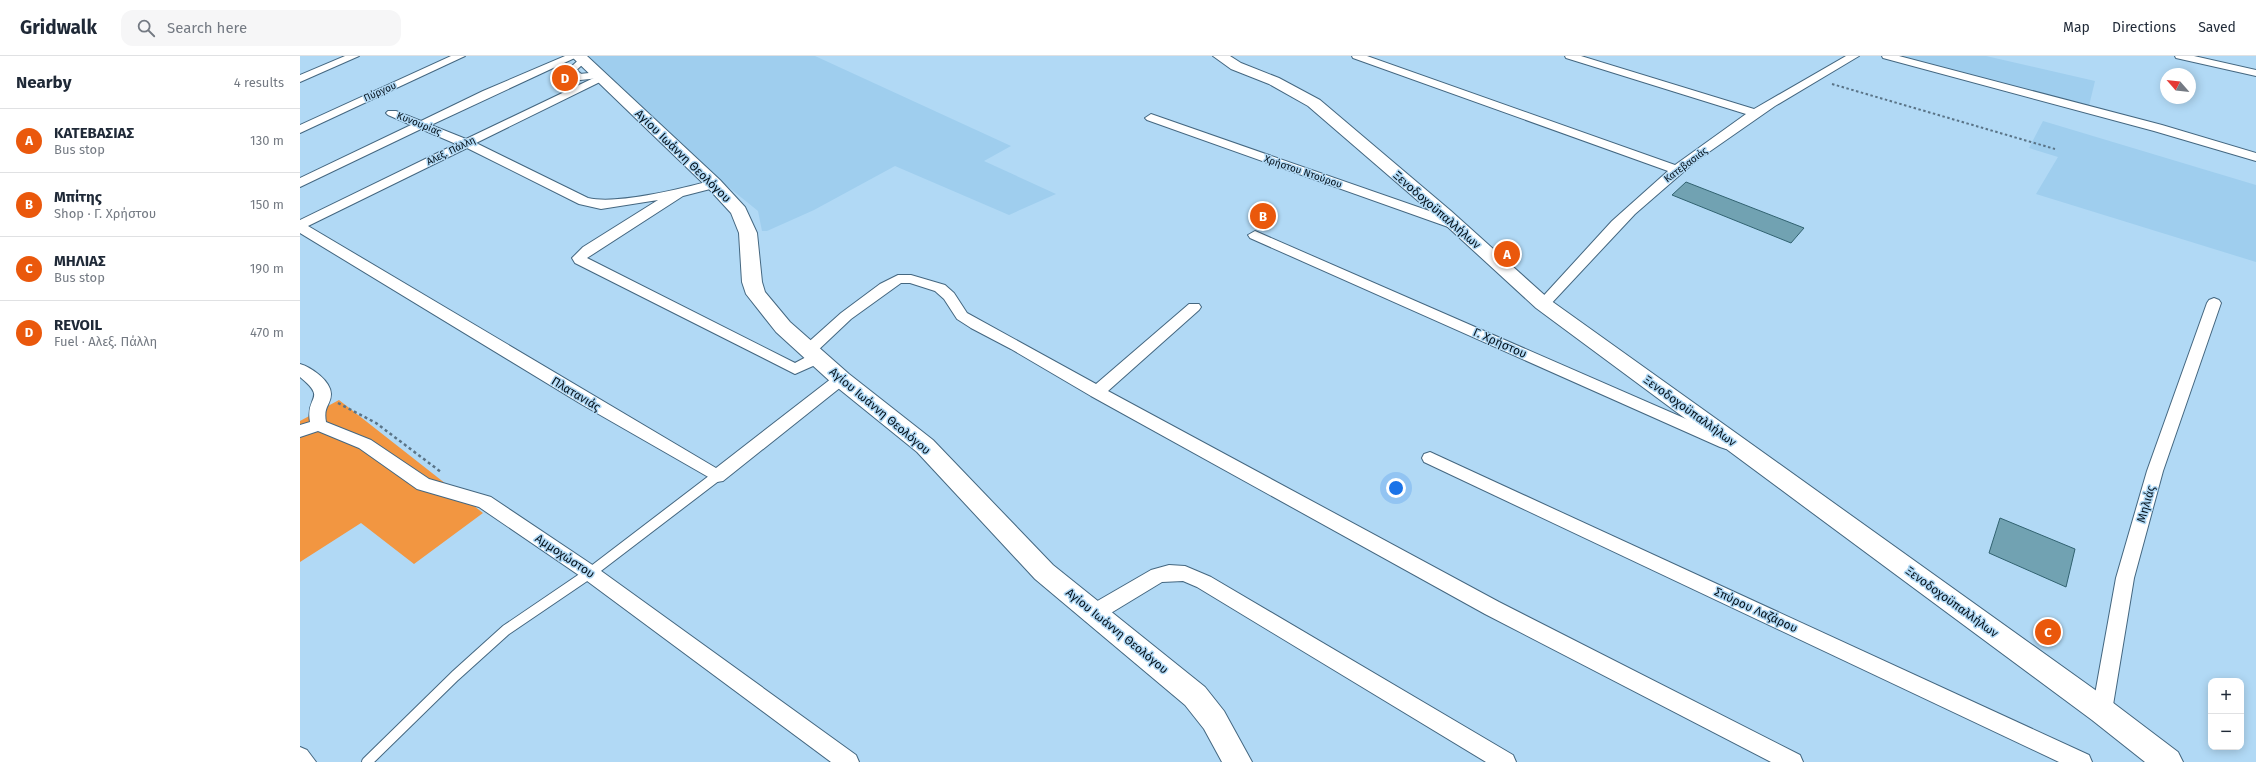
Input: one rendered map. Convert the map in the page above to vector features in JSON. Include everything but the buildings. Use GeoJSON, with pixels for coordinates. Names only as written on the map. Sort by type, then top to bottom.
{"type":"FeatureCollection","features":[{"type":"Feature","properties":{"kind":"street"},"geometry":{"type":"LineString","coordinates":[[300,79],[354,56]]}},
{"type":"Feature","properties":{"kind":"street","name":"Πύργου"},"geometry":{"type":"LineString","coordinates":[[300,128],[460,56]]}},
{"type":"Feature","properties":{"kind":"street","name":"Ξενοδοχοϋπαλλήλων"},"geometry":{"type":"LineString","coordinates":[[1220,56],[1236,66],[1274,81],[1314,103],[1456,225],[1543,304],[2102,711],[2168,762]]}},
{"type":"Feature","properties":{"kind":"street"},"geometry":{"type":"LineString","coordinates":[[1357,56],[1677,170]]}},
{"type":"Feature","properties":{"kind":"street"},"geometry":{"type":"LineString","coordinates":[[1570,56],[1755,113]]}},
{"type":"Feature","properties":{"kind":"street","name":"Κατεβασιάς"},"geometry":{"type":"LineString","coordinates":[[1543,304],[1587,255],[1644,198],[1677,170],[1755,113],[1854,56]]}},
{"type":"Feature","properties":{"kind":"street"},"geometry":{"type":"LineString","coordinates":[[1888,56],[2158,128],[2256,157]]}},
{"type":"Feature","properties":{"kind":"street"},"geometry":{"type":"LineString","coordinates":[[2180,56],[2256,73]]}},
{"type":"Feature","properties":{"kind":"street"},"geometry":{"type":"LineString","coordinates":[[300,183],[421,124],[579,58]]}},
{"type":"Feature","properties":{"kind":"street","name":"Αγίου Ιωάννη Θεολόγου"},"geometry":{"type":"LineString","coordinates":[[579,58],[601,76],[714,184],[739,211],[745,222],[751,251],[752,282],[756,294],[771,315],[841,379],[925,446],[1044,572],[1195,696],[1214,720],[1237,762]]}},
{"type":"Feature","properties":{"kind":"street","name":"Αλεξ. Πάλλη"},"geometry":{"type":"LineString","coordinates":[[300,226],[601,76]]}},
{"type":"Feature","properties":{"kind":"street","name":"Κυνουρίας"},"geometry":{"type":"LineString","coordinates":[[392,113],[467,143],[584,201],[601,205],[678,193]]}},
{"type":"Feature","properties":{"kind":"street","name":"Χρήστου Ντούρου"},"geometry":{"type":"LineString","coordinates":[[1151,118],[1456,225]]}},
{"type":"Feature","properties":{"kind":"street"},"geometry":{"type":"LineString","coordinates":[[714,184],[678,193],[588,250],[579,258],[580,260],[795,368],[812,354],[846,316],[898,279],[911,279],[940,288],[949,296],[962,316],[1097,392],[1492,608],[1792,762]]}},
{"type":"Feature","properties":{"kind":"street","name":"Πλατανιάς"},"geometry":{"type":"LineString","coordinates":[[300,226],[587,400],[717,476]]}},
{"type":"Feature","properties":{"kind":"street","name":"Γ. Χρήστου"},"geometry":{"type":"LineString","coordinates":[[1255,235],[1745,451]]}},
{"type":"Feature","properties":{"kind":"street","name":"Μηλιάς"},"geometry":{"type":"LineString","coordinates":[[2102,711],[2125,578],[2155,471],[2214,303]]}},
{"type":"Feature","properties":{"kind":"street"},"geometry":{"type":"LineString","coordinates":[[1097,392],[1194,307]]}},
{"type":"Feature","properties":{"kind":"street"},"geometry":{"type":"LineString","coordinates":[[300,369],[321,386],[323,395],[316,411],[319,425],[300,431]]}},
{"type":"Feature","properties":{"kind":"street"},"geometry":{"type":"LineString","coordinates":[[717,476],[841,379]]}},
{"type":"Feature","properties":{"kind":"street","name":"Αμμοχώστου"},"geometry":{"type":"LineString","coordinates":[[319,425],[365,444],[423,484],[485,502],[590,573],[848,762]]}},
{"type":"Feature","properties":{"kind":"street","name":"Σπύρου Λαζάρου"},"geometry":{"type":"LineString","coordinates":[[1430,458],[2081,762]]}},
{"type":"Feature","properties":{"kind":"street"},"geometry":{"type":"LineString","coordinates":[[1094,613],[1158,575],[1169,573],[1185,574],[1204,582],[1505,762]]}},
{"type":"Feature","properties":{"kind":"street"},"geometry":{"type":"LineString","coordinates":[[300,757],[305,762]]}},
{"type":"Feature","properties":{"kind":"lane"},"geometry":{"type":"LineString","coordinates":[[367,762],[455,676],[506,630],[590,573],[717,476]]}},
{"type":"Feature","properties":{"kind":"path"},"geometry":{"type":"LineString","coordinates":[[1814,78],[2055,149]]}},
{"type":"Feature","properties":{"kind":"path"},"geometry":{"type":"LineString","coordinates":[[323,395],[376,423],[438,468],[452,492]]}},
{"type":"Feature","properties":{"kind":"shaded area"},"geometry":{"type":"Polygon","coordinates":[[[585,56],[815,56],[1011,146],[984,161],[1056,194],[1009,215],[895,166],[814,210],[767,231],[762,231],[758,211],[700,164],[585,56]]]}},
{"type":"Feature","properties":{"kind":"shaded area"},"geometry":{"type":"Polygon","coordinates":[[[1893,56],[1986,56],[2095,81],[2088,110],[1893,56]]]}},
{"type":"Feature","properties":{"kind":"shaded area"},"geometry":{"type":"Polygon","coordinates":[[[2043,121],[2256,185],[2256,262],[2036,194],[2058,157],[2029,148],[2043,121]]]}},
{"type":"Feature","properties":{"kind":"shaded area"},"geometry":{"type":"Polygon","coordinates":[[[339,400],[483,513],[414,564],[361,523],[300,562],[300,421],[339,400]]]}},
{"type":"Feature","properties":{"kind":"place","name":"REVOIL"},"geometry":{"type":"Point","coordinates":[565,78]}},
{"type":"Feature","properties":{"kind":"place","name":"Μπίτης"},"geometry":{"type":"Point","coordinates":[1263,216]}},
{"type":"Feature","properties":{"kind":"place","name":"ΚΑΤΕΒΑΣΙΑΣ"},"geometry":{"type":"Point","coordinates":[1507,254]}},
{"type":"Feature","properties":{"kind":"place","name":"ΜΗΛΙΑΣ"},"geometry":{"type":"Point","coordinates":[2048,632]}}]}
